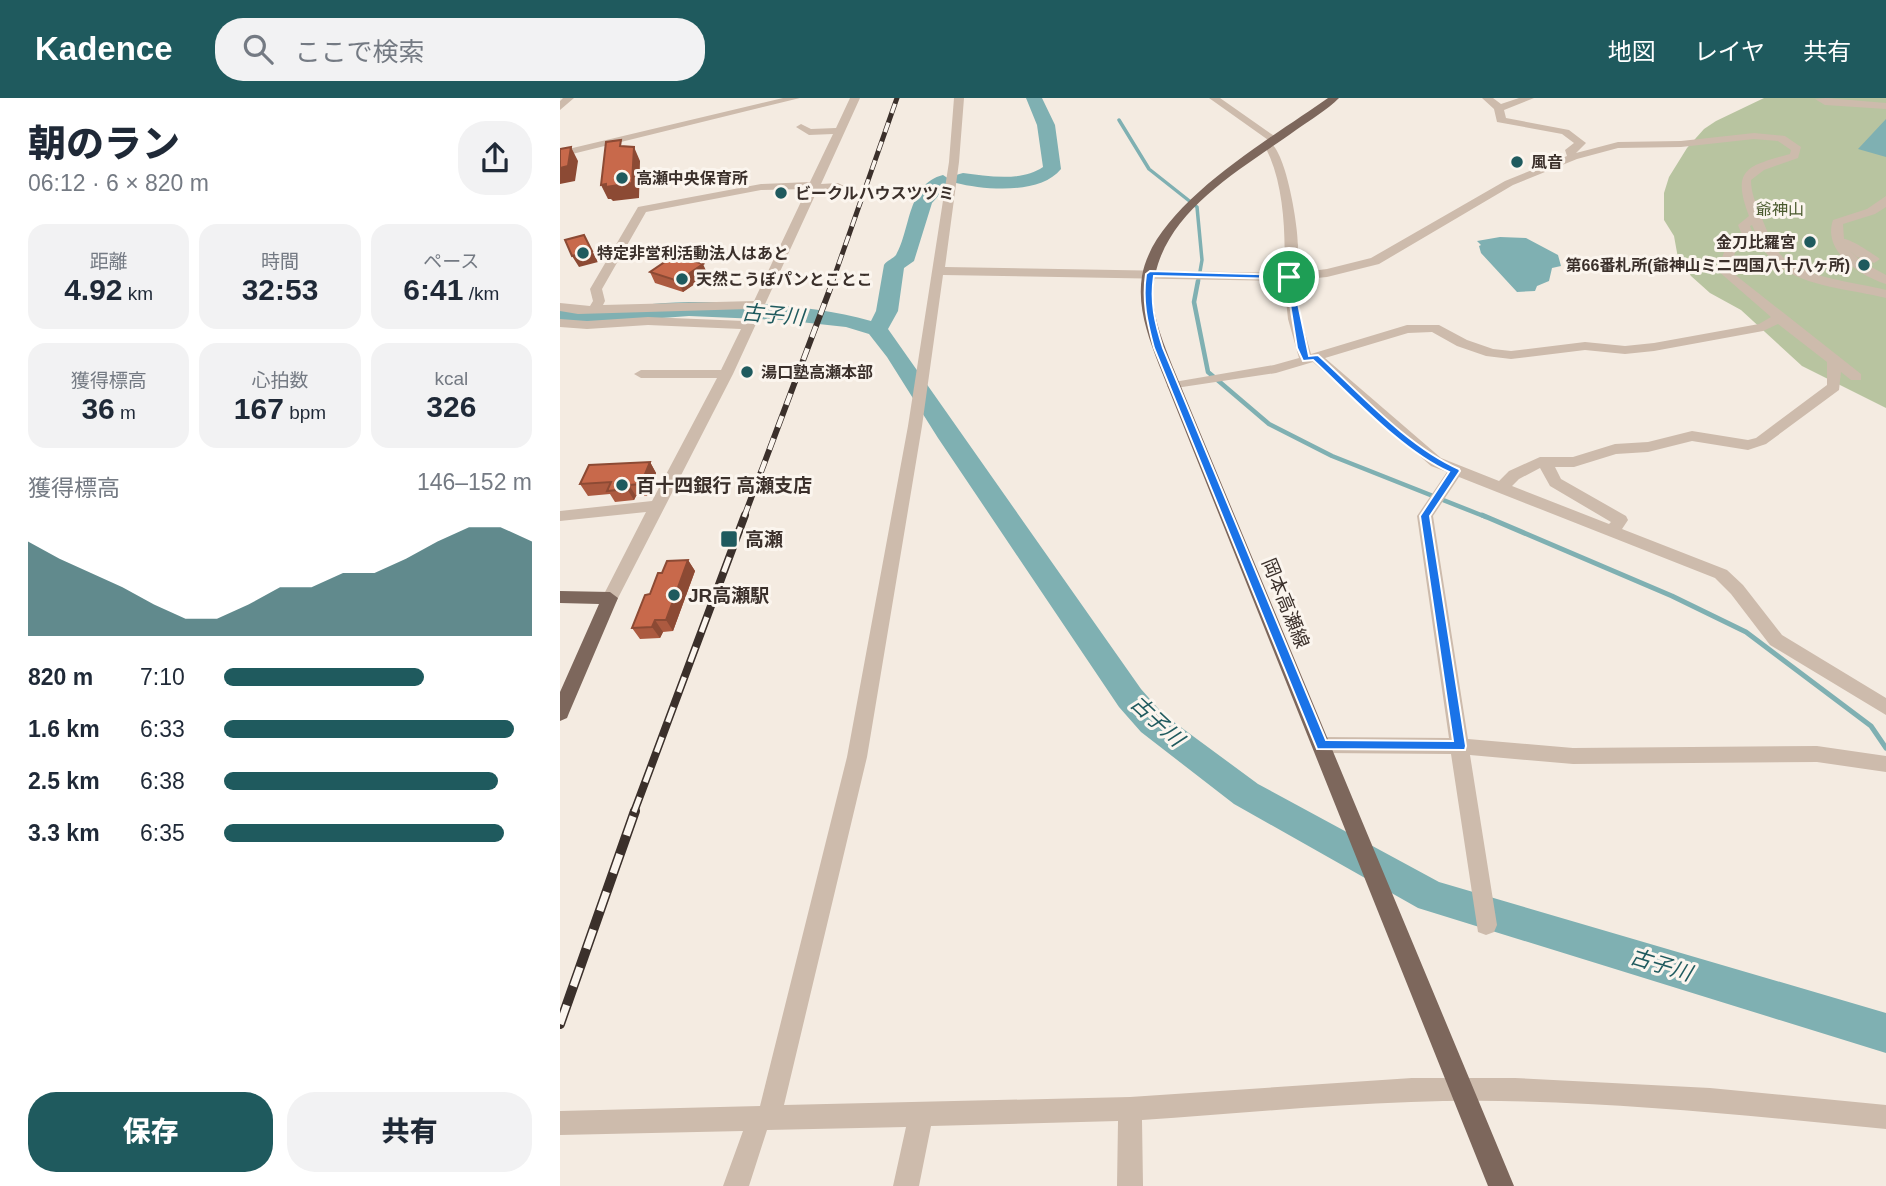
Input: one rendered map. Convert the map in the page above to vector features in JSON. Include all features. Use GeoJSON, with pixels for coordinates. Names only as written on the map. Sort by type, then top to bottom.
{"type":"FeatureCollection","features":[{"type":"Feature","properties":{"kind":"main road","name":"岡本高瀬線"},"geometry":{"type":"LineString","coordinates":[[1334,98],[1206,192],[1176,219],[1159,244],[1150,274],[1147,296],[1150,318],[1174,386],[1501,1186]]}},
{"type":"Feature","properties":{"kind":"main road"},"geometry":{"type":"LineString","coordinates":[[560,597],[610,597],[560,713]]}},
{"type":"Feature","properties":{"kind":"street"},"geometry":{"type":"LineString","coordinates":[[560,107],[569,98]]}},
{"type":"Feature","properties":{"kind":"street"},"geometry":{"type":"LineString","coordinates":[[560,155],[785,104],[794,98]]}},
{"type":"Feature","properties":{"kind":"street"},"geometry":{"type":"LineString","coordinates":[[610,597],[726,374],[855,98]]}},
{"type":"Feature","properties":{"kind":"street"},"geometry":{"type":"LineString","coordinates":[[736,1186],[764,1117],[857,757],[915,426],[954,162],[959,98]]}},
{"type":"Feature","properties":{"kind":"street"},"geometry":{"type":"LineString","coordinates":[[1214,98],[1272,142],[1292,245],[1289,277],[1301,348],[1311,358],[1436,462],[1721,574],[1738,588],[1762,626],[1776,640],[1886,707]]}},
{"type":"Feature","properties":{"kind":"street"},"geometry":{"type":"LineString","coordinates":[[1487,98],[1499,108],[1501,120],[1565,132],[1581,143],[1570,150],[1573,157]]}},
{"type":"Feature","properties":{"kind":"street"},"geometry":{"type":"LineString","coordinates":[[1499,108],[1530,98]]}},
{"type":"Feature","properties":{"kind":"street"},"geometry":{"type":"LineString","coordinates":[[1822,98],[1820,99],[1825,102],[1886,106]]}},
{"type":"Feature","properties":{"kind":"street"},"geometry":{"type":"LineString","coordinates":[[801,127],[809,132],[841,131]]}},
{"type":"Feature","properties":{"kind":"street"},"geometry":{"type":"LineString","coordinates":[[938,271],[1289,277],[1327,274],[1375,261],[1509,183],[1573,157],[1618,145],[1681,144],[1754,136],[1781,138],[1797,149],[1794,156],[1753,173],[1746,179],[1745,190],[1769,250],[1779,260],[1805,273],[1860,285],[1886,294]]}},
{"type":"Feature","properties":{"kind":"street"},"geometry":{"type":"LineString","coordinates":[[594,309],[599,301],[596,289],[642,209],[761,187],[838,186]]}},
{"type":"Feature","properties":{"kind":"street"},"geometry":{"type":"LineString","coordinates":[[1886,199],[1884,204],[1867,213],[1849,216],[1838,222],[1835,237],[1839,248],[1858,266],[1886,280]]}},
{"type":"Feature","properties":{"kind":"street"},"geometry":{"type":"LineString","coordinates":[[1756,217],[1744,225],[1748,236],[1731,248],[1723,270],[1735,283],[1769,305],[1779,318],[1856,377]]}},
{"type":"Feature","properties":{"kind":"street"},"geometry":{"type":"LineString","coordinates":[[1835,237],[1844,238],[1861,254],[1874,260]]}},
{"type":"Feature","properties":{"kind":"street"},"geometry":{"type":"LineString","coordinates":[[568,321],[594,309],[759,306]]}},
{"type":"Feature","properties":{"kind":"street"},"geometry":{"type":"LineString","coordinates":[[560,307],[568,321],[587,326],[648,321],[749,325]]}},
{"type":"Feature","properties":{"kind":"street"},"geometry":{"type":"LineString","coordinates":[[1174,386],[1276,369],[1407,329],[1426,326],[1491,353],[1511,355],[1585,346],[1625,350],[1654,347],[1763,327],[1779,318]]}},
{"type":"Feature","properties":{"kind":"street"},"geometry":{"type":"LineString","coordinates":[[1501,489],[1505,481],[1514,475],[1545,462],[1574,462],[1615,449],[1648,447],[1692,436],[1748,445],[1761,442],[1834,387],[1834,362]]}},
{"type":"Feature","properties":{"kind":"street"},"geometry":{"type":"LineString","coordinates":[[641,374],[726,374]]}},
{"type":"Feature","properties":{"kind":"street"},"geometry":{"type":"LineString","coordinates":[[1545,462],[1555,482],[1620,520],[1613,530]]}},
{"type":"Feature","properties":{"kind":"street"},"geometry":{"type":"LineString","coordinates":[[1455,471],[1425,516],[1486,925]]}},
{"type":"Feature","properties":{"kind":"street"},"geometry":{"type":"LineString","coordinates":[[560,516],[657,506]]}},
{"type":"Feature","properties":{"kind":"street"},"geometry":{"type":"LineString","coordinates":[[1322,745],[1460,746],[1573,756],[1817,754],[1886,764]]}},
{"type":"Feature","properties":{"kind":"street"},"geometry":{"type":"LineString","coordinates":[[560,1123],[1130,1109],[1412,1090],[1515,1090],[1710,1101],[1886,1117]]}},
{"type":"Feature","properties":{"kind":"street"},"geometry":{"type":"LineString","coordinates":[[1129,1186],[1130,1109]]}},
{"type":"Feature","properties":{"kind":"street"},"geometry":{"type":"LineString","coordinates":[[906,1186],[921,1114]]}},
{"type":"Feature","properties":{"kind":"green space","name":"爺神山"},"geometry":{"type":"Polygon","coordinates":[[[1764,98],[1886,98],[1886,408],[1802,366],[1741,310],[1710,293],[1691,276],[1678,258],[1674,236],[1664,220],[1664,193],[1669,177],[1687,148],[1704,129],[1764,98]]]}},
{"type":"Feature","properties":{"kind":"water"},"geometry":{"type":"Polygon","coordinates":[[[1886,119],[1886,157],[1858,149],[1886,119]]]}},
{"type":"Feature","properties":{"kind":"water"},"geometry":{"type":"Polygon","coordinates":[[[1500,237],[1526,238],[1558,255],[1561,266],[1552,268],[1549,281],[1537,286],[1535,291],[1517,292],[1481,253],[1481,245],[1477,241],[1500,237]]]}},
{"type":"Feature","properties":{"kind":"building"},"geometry":{"type":"Polygon","coordinates":[[[621,140],[620,146],[634,147],[632,183],[606,187],[606,184],[601,185],[606,142],[621,140]]]}},
{"type":"Feature","properties":{"kind":"building"},"geometry":{"type":"Polygon","coordinates":[[[571,147],[568,166],[560,168],[560,149],[571,147]]]}},
{"type":"Feature","properties":{"kind":"building"},"geometry":{"type":"Polygon","coordinates":[[[584,235],[592,251],[572,256],[565,240],[584,235]]]}},
{"type":"Feature","properties":{"kind":"building"},"geometry":{"type":"Polygon","coordinates":[[[675,255],[703,264],[678,281],[650,272],[675,255]]]}},
{"type":"Feature","properties":{"kind":"building"},"geometry":{"type":"Polygon","coordinates":[[[650,462],[641,484],[629,485],[627,489],[607,491],[611,482],[580,484],[589,465],[650,462]]]}},
{"type":"Feature","properties":{"kind":"building"},"geometry":{"type":"Polygon","coordinates":[[[688,560],[666,620],[655,620],[652,627],[632,628],[645,595],[650,594],[658,573],[662,573],[667,561],[688,560]]]}},
{"type":"Feature","properties":{"kind":"waterway"},"geometry":{"type":"LineString","coordinates":[[963,179],[1022,181],[1034,179],[1052,169],[1046,125],[1034,98]]}},
{"type":"Feature","properties":{"kind":"waterway"},"geometry":{"type":"LineString","coordinates":[[1119,120],[1149,169],[1197,207],[1202,260],[1198,283]]}},
{"type":"Feature","properties":{"kind":"waterway"},"geometry":{"type":"LineString","coordinates":[[877,329],[887,311],[894,265],[904,261],[923,201],[943,181]]}},
{"type":"Feature","properties":{"kind":"waterway"},"geometry":{"type":"LineString","coordinates":[[1198,281],[1194,302],[1208,372],[1269,424],[1332,456],[1486,517]]}},
{"type":"Feature","properties":{"kind":"waterway","name":"古子川"},"geometry":{"type":"LineString","coordinates":[[560,315],[594,316],[689,309],[782,313],[847,321],[877,329]]}},
{"type":"Feature","properties":{"kind":"waterway","name":"古子川"},"geometry":{"type":"LineString","coordinates":[[877,329],[897,354],[947,432],[1130,698],[1152,723],[1246,794],[1431,896],[1886,1033]]}},
{"type":"Feature","properties":{"kind":"waterway"},"geometry":{"type":"LineString","coordinates":[[1482,515],[1672,596],[1746,632],[1871,726],[1886,748]]}},
{"type":"Feature","properties":{"kind":"railway"},"geometry":{"type":"LineString","coordinates":[[832,283],[897,98]]}},
{"type":"Feature","properties":{"kind":"railway"},"geometry":{"type":"LineString","coordinates":[[744,517],[833,281]]}},
{"type":"Feature","properties":{"kind":"railway"},"geometry":{"type":"LineString","coordinates":[[634,812],[745,515]]}},
{"type":"Feature","properties":{"kind":"railway"},"geometry":{"type":"LineString","coordinates":[[560,1024],[635,811]]}},
{"type":"Feature","properties":{"kind":"place","name":"風音"},"geometry":{"type":"Point","coordinates":[1517,162]}},
{"type":"Feature","properties":{"kind":"place","name":"高瀬中央保育所"},"geometry":{"type":"Point","coordinates":[622,178]}},
{"type":"Feature","properties":{"kind":"place","name":"ビークルハウスツツミ"},"geometry":{"type":"Point","coordinates":[781,193]}},
{"type":"Feature","properties":{"kind":"place","name":"金刀比羅宮"},"geometry":{"type":"Point","coordinates":[1810,242]}},
{"type":"Feature","properties":{"kind":"place","name":"特定非営利活動法人はあと"},"geometry":{"type":"Point","coordinates":[583,253]}},
{"type":"Feature","properties":{"kind":"place","name":"第66番札所(爺神山ミニ四国八十八ヶ所)"},"geometry":{"type":"Point","coordinates":[1864,265]}},
{"type":"Feature","properties":{"kind":"place","name":"天然こうぼパンとことこ"},"geometry":{"type":"Point","coordinates":[682,279]}},
{"type":"Feature","properties":{"kind":"place","name":"湯口塾高瀬本部"},"geometry":{"type":"Point","coordinates":[747,372]}},
{"type":"Feature","properties":{"kind":"place","name":"百十四銀行 高瀬支店"},"geometry":{"type":"Point","coordinates":[622,485]}},
{"type":"Feature","properties":{"kind":"place","name":"高瀬"},"geometry":{"type":"Point","coordinates":[729,539]}},
{"type":"Feature","properties":{"kind":"place","name":"JR高瀬駅"},"geometry":{"type":"Point","coordinates":[674,595]}},
{"type":"Feature","properties":{"kind":"route"},"geometry":{"type":"LineString","coordinates":[[1150,274],[1289,277],[1301,348],[1306,359],[1315,357],[1409,442],[1436,462],[1455,471],[1425,516],[1460,746],[1322,745],[1158,348],[1147,296],[1150,274]]}}]}
